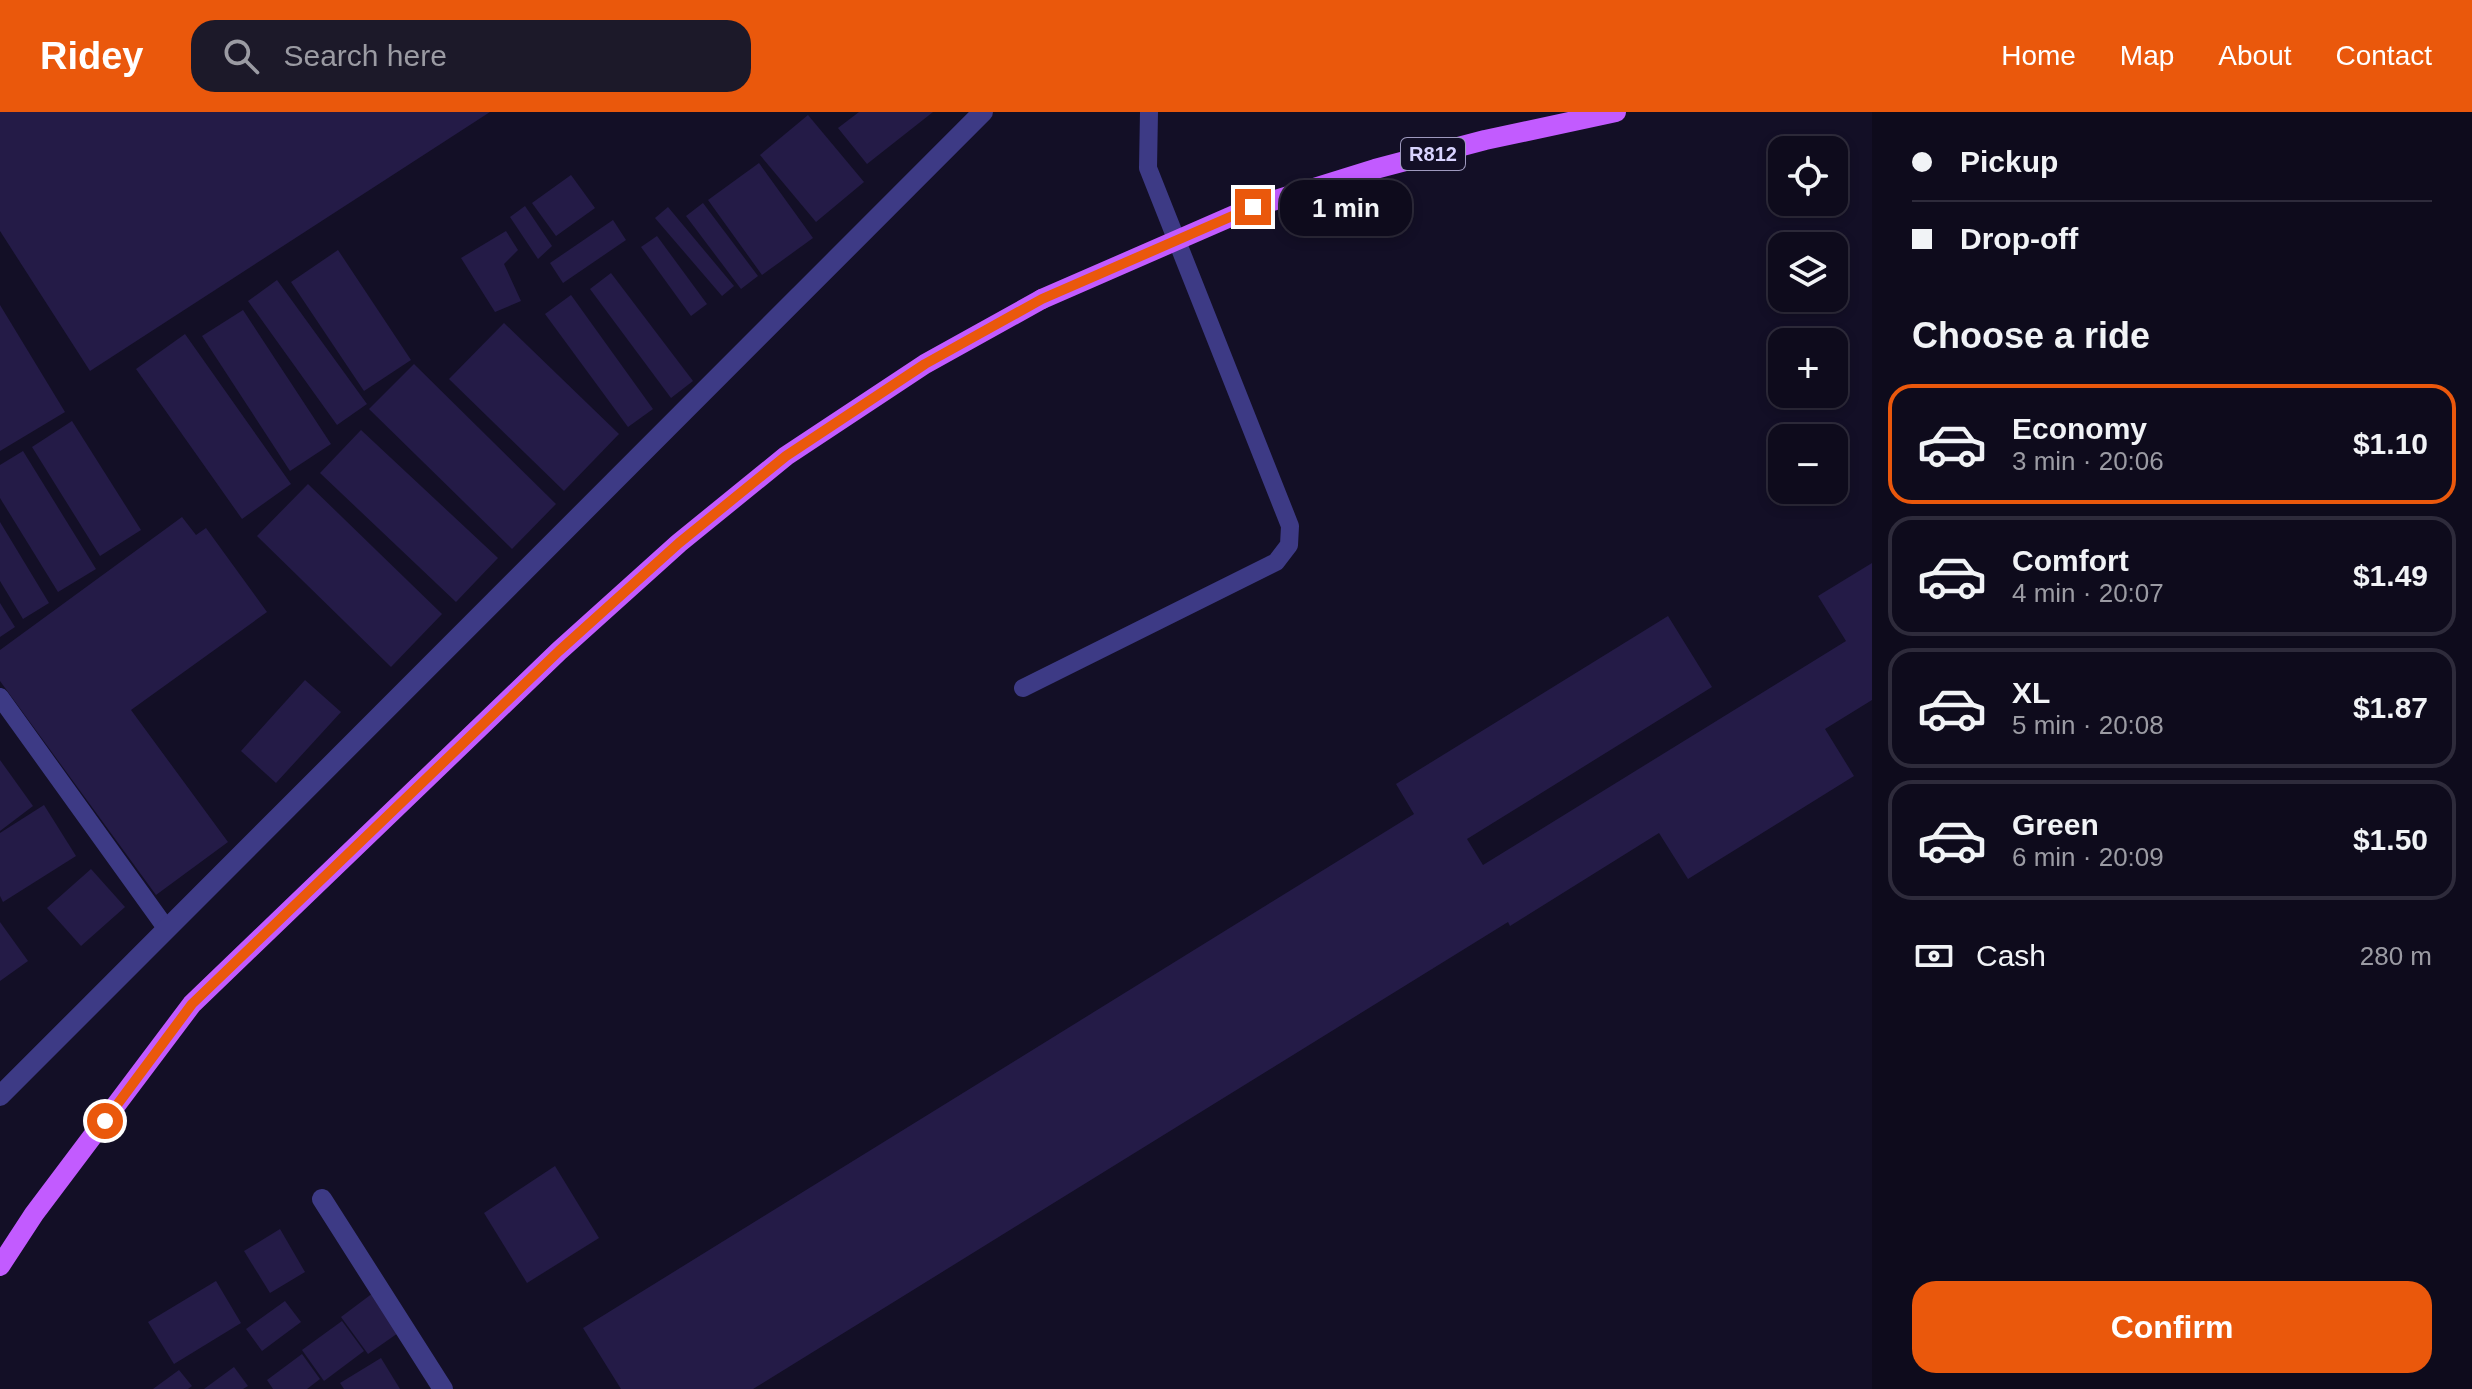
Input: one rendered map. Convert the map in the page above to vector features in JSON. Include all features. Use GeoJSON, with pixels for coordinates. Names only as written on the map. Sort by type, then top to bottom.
{"type":"FeatureCollection","features":[{"type":"Feature","properties":{"kind":"main road","name":"R812"},"geometry":{"type":"LineString","coordinates":[[0,1266],[34,1214],[192,1004],[559,651],[679,543],[786,456],[925,364],[1042,299],[1253,207],[1375,169],[1485,140],[1616,112]]}},
{"type":"Feature","properties":{"kind":"street"},"geometry":{"type":"LineString","coordinates":[[0,1096],[983,112]]}},
{"type":"Feature","properties":{"kind":"street"},"geometry":{"type":"LineString","coordinates":[[322,1199],[443,1389]]}},
{"type":"Feature","properties":{"kind":"lane"},"geometry":{"type":"LineString","coordinates":[[1023,688],[1276,562],[1289,545],[1290,526],[1148,168],[1149,112]]}},
{"type":"Feature","properties":{"kind":"lane"},"geometry":{"type":"LineString","coordinates":[[0,697],[166,928]]}},
{"type":"Feature","properties":{"kind":"building"},"geometry":{"type":"Polygon","coordinates":[[[0,112],[490,112],[90,371],[0,231],[0,112]]]}},
{"type":"Feature","properties":{"kind":"building"},"geometry":{"type":"Polygon","coordinates":[[[859,112],[933,112],[867,164],[838,128],[859,112]]]}},
{"type":"Feature","properties":{"kind":"building"},"geometry":{"type":"Polygon","coordinates":[[[808,115],[864,182],[816,222],[760,155],[808,115]]]}},
{"type":"Feature","properties":{"kind":"building"},"geometry":{"type":"Polygon","coordinates":[[[759,163],[813,238],[762,275],[708,200],[759,163]]]}},
{"type":"Feature","properties":{"kind":"building"},"geometry":{"type":"Polygon","coordinates":[[[571,175],[595,208],[556,236],[532,203],[571,175]]]}},
{"type":"Feature","properties":{"kind":"building"},"geometry":{"type":"Polygon","coordinates":[[[703,203],[758,276],[741,289],[686,216],[703,203]]]}},
{"type":"Feature","properties":{"kind":"building"},"geometry":{"type":"Polygon","coordinates":[[[525,206],[552,246],[538,259],[510,217],[525,206]]]}},
{"type":"Feature","properties":{"kind":"building"},"geometry":{"type":"Polygon","coordinates":[[[668,207],[734,286],[722,296],[655,218],[668,207]]]}},
{"type":"Feature","properties":{"kind":"building"},"geometry":{"type":"Polygon","coordinates":[[[613,220],[626,240],[563,283],[550,263],[613,220]]]}},
{"type":"Feature","properties":{"kind":"building"},"geometry":{"type":"Polygon","coordinates":[[[506,231],[518,250],[504,264],[521,301],[495,312],[461,258],[506,231]]]}},
{"type":"Feature","properties":{"kind":"building"},"geometry":{"type":"Polygon","coordinates":[[[657,236],[707,304],[691,316],[641,247],[657,236]]]}},
{"type":"Feature","properties":{"kind":"building"},"geometry":{"type":"Polygon","coordinates":[[[338,250],[411,360],[364,391],[291,282],[338,250]]]}},
{"type":"Feature","properties":{"kind":"building"},"geometry":{"type":"Polygon","coordinates":[[[611,273],[693,381],[671,398],[590,289],[611,273]]]}},
{"type":"Feature","properties":{"kind":"building"},"geometry":{"type":"Polygon","coordinates":[[[277,280],[367,404],[337,425],[248,301],[277,280]]]}},
{"type":"Feature","properties":{"kind":"building"},"geometry":{"type":"Polygon","coordinates":[[[571,295],[653,409],[628,427],[545,314],[571,295]]]}},
{"type":"Feature","properties":{"kind":"building"},"geometry":{"type":"Polygon","coordinates":[[[0,305],[65,412],[0,451],[0,305]]]}},
{"type":"Feature","properties":{"kind":"building"},"geometry":{"type":"Polygon","coordinates":[[[243,310],[331,444],[290,471],[202,336],[243,310]]]}},
{"type":"Feature","properties":{"kind":"building"},"geometry":{"type":"Polygon","coordinates":[[[504,323],[619,434],[564,491],[449,379],[504,323]]]}},
{"type":"Feature","properties":{"kind":"building"},"geometry":{"type":"Polygon","coordinates":[[[185,334],[291,484],[242,519],[136,369],[185,334]]]}},
{"type":"Feature","properties":{"kind":"building"},"geometry":{"type":"Polygon","coordinates":[[[414,364],[556,504],[512,549],[369,409],[414,364]]]}},
{"type":"Feature","properties":{"kind":"building"},"geometry":{"type":"Polygon","coordinates":[[[72,421],[141,530],[100,556],[32,447],[72,421]]]}},
{"type":"Feature","properties":{"kind":"building"},"geometry":{"type":"Polygon","coordinates":[[[361,430],[498,558],[456,602],[320,473],[361,430]]]}},
{"type":"Feature","properties":{"kind":"building"},"geometry":{"type":"Polygon","coordinates":[[[23,451],[96,569],[58,592],[0,498],[0,465],[23,451]]]}},
{"type":"Feature","properties":{"kind":"building"},"geometry":{"type":"Polygon","coordinates":[[[308,484],[442,614],[391,667],[257,536],[308,484]]]}},
{"type":"Feature","properties":{"kind":"building"},"geometry":{"type":"Polygon","coordinates":[[[182,517],[196,535],[206,528],[267,612],[131,710],[228,842],[156,895],[0,681],[0,650],[182,517]]]}},
{"type":"Feature","properties":{"kind":"building"},"geometry":{"type":"Polygon","coordinates":[[[0,522],[49,603],[23,619],[0,581],[0,522]]]}},
{"type":"Feature","properties":{"kind":"building"},"geometry":{"type":"Polygon","coordinates":[[[1872,563],[1872,700],[1825,729],[1854,776],[1688,879],[1659,833],[1510,926],[1508,922],[753,1389],[621,1389],[583,1328],[1414,814],[1396,784],[1668,616],[1712,687],[1467,839],[1483,865],[1846,641],[1818,596],[1872,563]]]}},
{"type":"Feature","properties":{"kind":"building"},"geometry":{"type":"Polygon","coordinates":[[[0,603],[15,627],[0,637],[0,603]]]}},
{"type":"Feature","properties":{"kind":"building"},"geometry":{"type":"Polygon","coordinates":[[[305,680],[341,712],[276,783],[241,751],[305,680]]]}},
{"type":"Feature","properties":{"kind":"building"},"geometry":{"type":"Polygon","coordinates":[[[0,760],[33,806],[0,831],[0,760]]]}},
{"type":"Feature","properties":{"kind":"building"},"geometry":{"type":"Polygon","coordinates":[[[44,805],[76,856],[3,902],[0,896],[0,833],[44,805]]]}},
{"type":"Feature","properties":{"kind":"building"},"geometry":{"type":"Polygon","coordinates":[[[91,869],[125,907],[81,946],[47,908],[91,869]]]}},
{"type":"Feature","properties":{"kind":"building"},"geometry":{"type":"Polygon","coordinates":[[[0,922],[28,961],[0,981],[0,922]]]}},
{"type":"Feature","properties":{"kind":"building"},"geometry":{"type":"Polygon","coordinates":[[[555,1166],[599,1238],[527,1283],[484,1213],[555,1166]]]}},
{"type":"Feature","properties":{"kind":"building"},"geometry":{"type":"Polygon","coordinates":[[[280,1229],[305,1272],[270,1293],[244,1251],[280,1229]]]}},
{"type":"Feature","properties":{"kind":"building"},"geometry":{"type":"Polygon","coordinates":[[[216,1281],[241,1323],[174,1364],[148,1322],[216,1281]]]}},
{"type":"Feature","properties":{"kind":"building"},"geometry":{"type":"Polygon","coordinates":[[[373,1293],[401,1331],[368,1354],[341,1317],[373,1293]]]}},
{"type":"Feature","properties":{"kind":"building"},"geometry":{"type":"Polygon","coordinates":[[[285,1301],[301,1322],[262,1351],[246,1329],[285,1301]]]}},
{"type":"Feature","properties":{"kind":"building"},"geometry":{"type":"Polygon","coordinates":[[[342,1321],[364,1351],[324,1381],[302,1350],[342,1321]]]}},
{"type":"Feature","properties":{"kind":"building"},"geometry":{"type":"Polygon","coordinates":[[[302,1354],[320,1379],[307,1389],[273,1389],[267,1380],[302,1354]]]}},
{"type":"Feature","properties":{"kind":"building"},"geometry":{"type":"Polygon","coordinates":[[[381,1358],[400,1389],[344,1389],[340,1383],[381,1358]]]}},
{"type":"Feature","properties":{"kind":"building"},"geometry":{"type":"Polygon","coordinates":[[[234,1367],[248,1386],[243,1389],[204,1389],[234,1367]]]}},
{"type":"Feature","properties":{"kind":"building"},"geometry":{"type":"Polygon","coordinates":[[[179,1370],[192,1386],[188,1389],[153,1389],[179,1370]]]}},
{"type":"Feature","properties":{"kind":"route"},"geometry":{"type":"LineString","coordinates":[[105,1121],[192,1004],[559,651],[679,543],[786,456],[925,364],[1042,299],[1253,207]]}}]}
